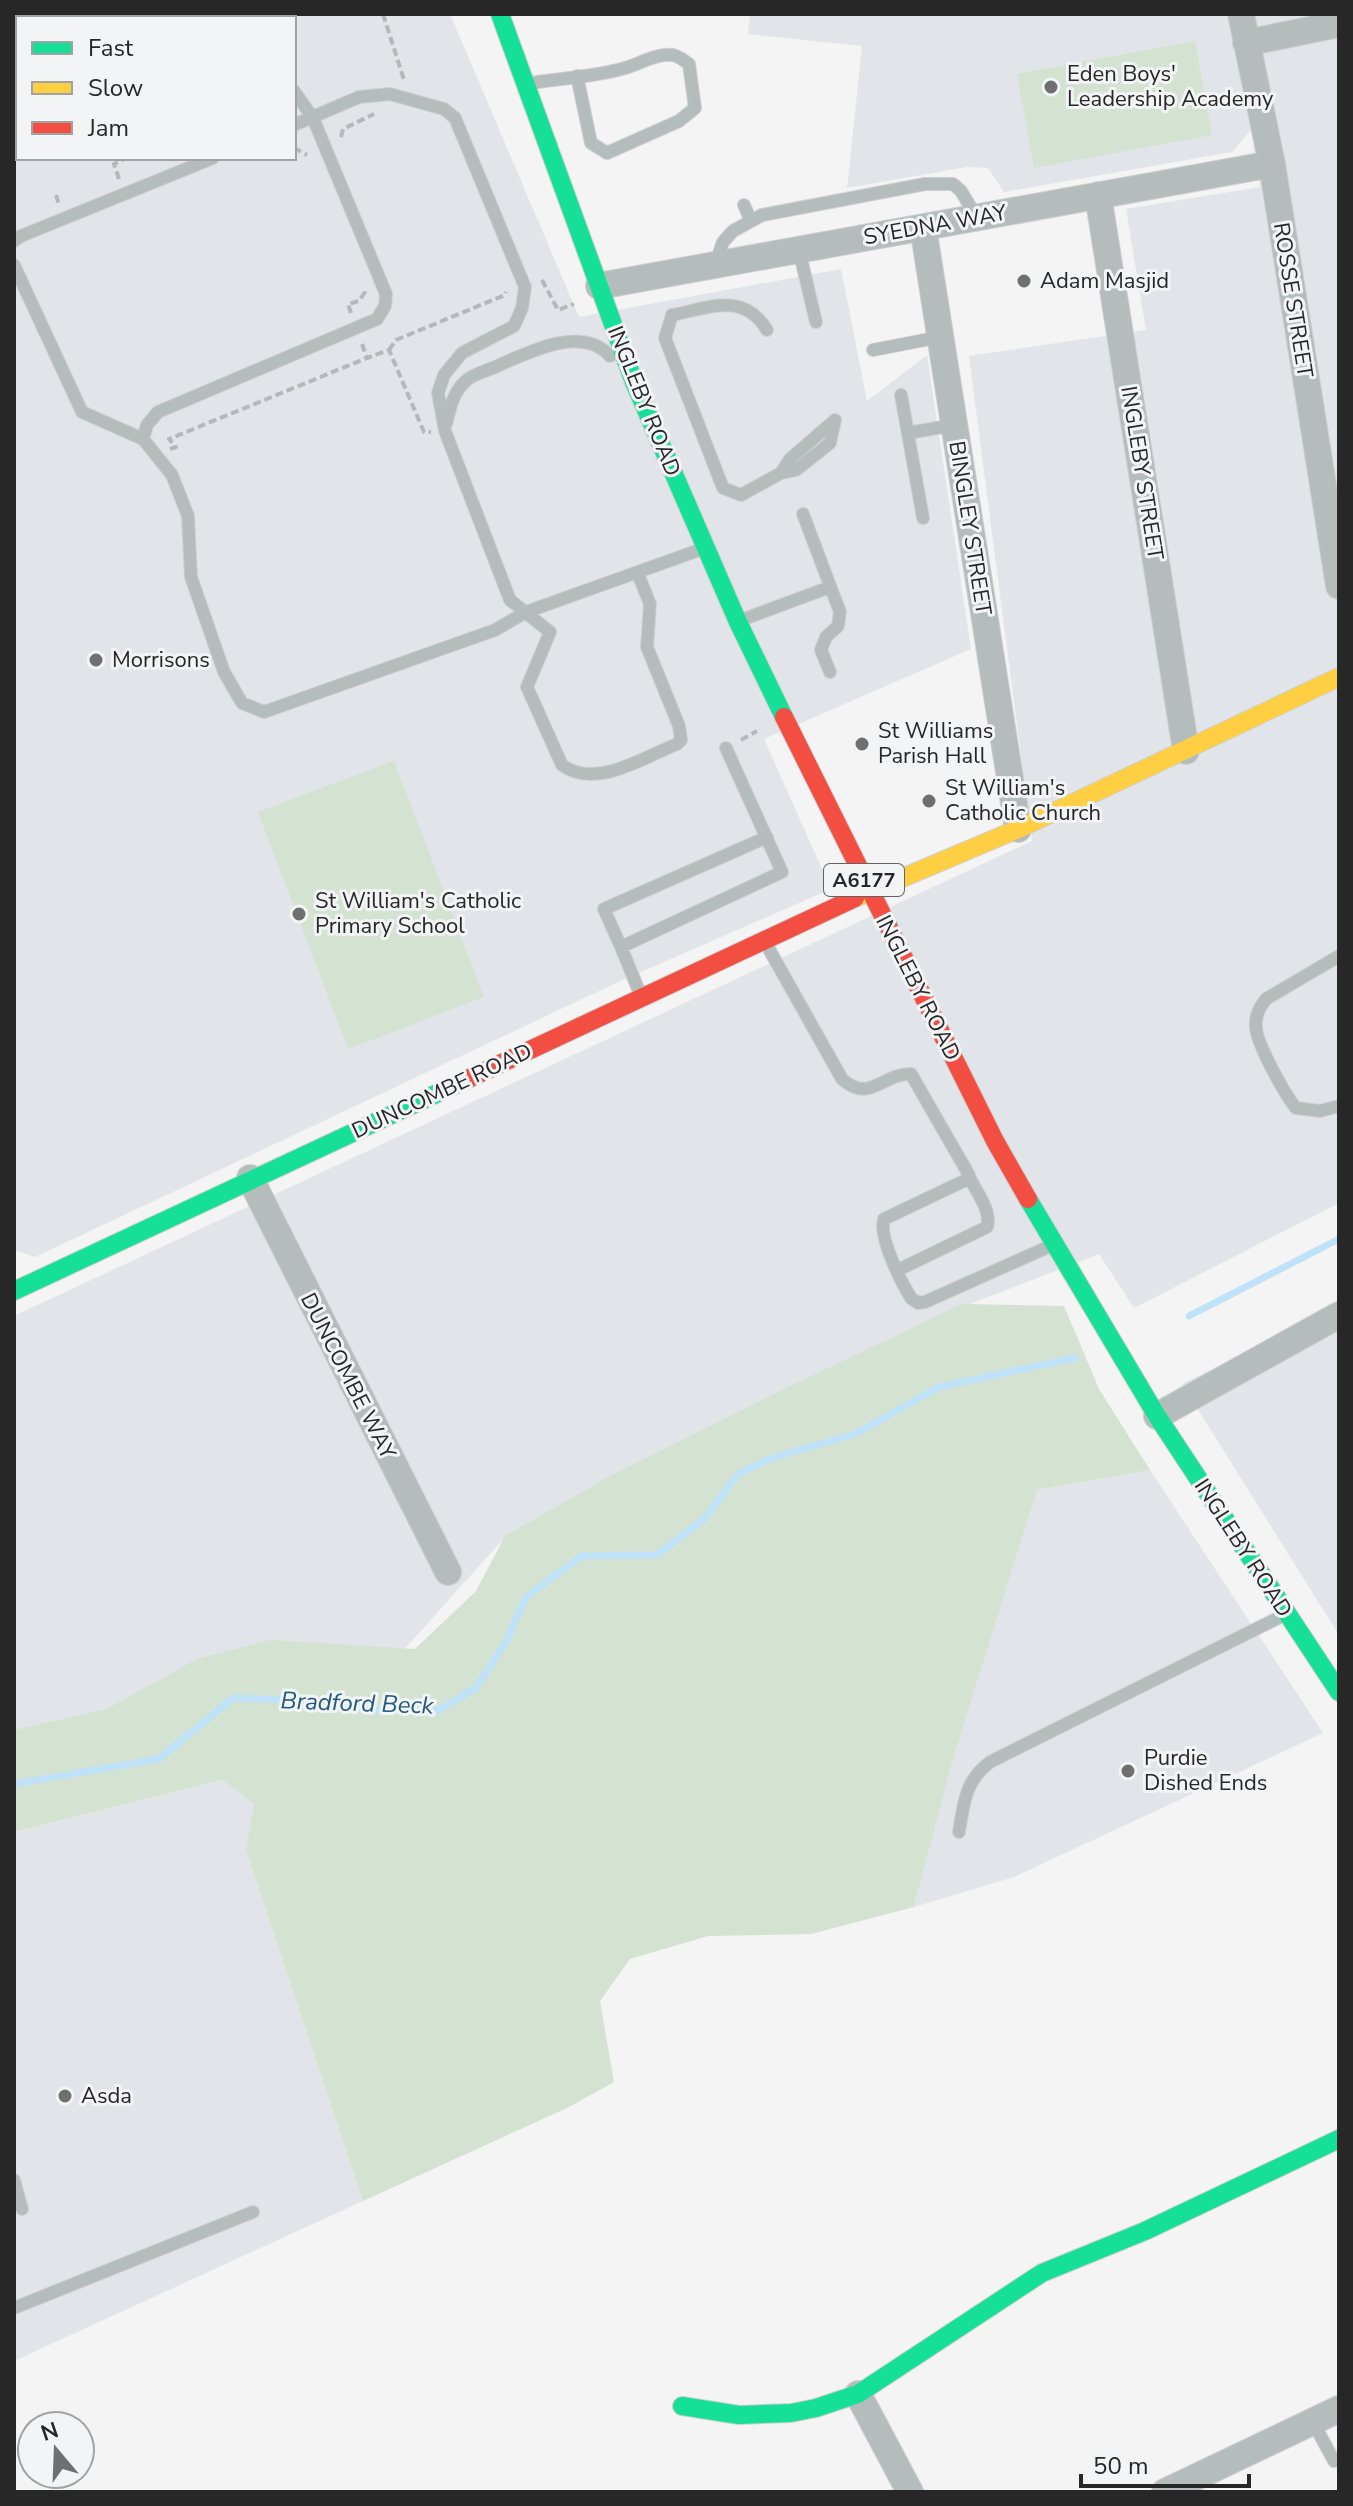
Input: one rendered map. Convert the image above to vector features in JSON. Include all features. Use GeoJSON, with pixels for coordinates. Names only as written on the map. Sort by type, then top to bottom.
{"type":"FeatureCollection","features":[{"type":"Feature","properties":{"kind":"street","name":"ROSSE STREET"},"geometry":{"type":"LineString","coordinates":[[1241,14],[1272,164],[1339,586]]}},
{"type":"Feature","properties":{"kind":"street","name":"INGLEBY ROAD"},"geometry":{"type":"LineString","coordinates":[[501,15],[634,382],[738,622],[870,891],[995,1141],[1054,1244],[1157,1416],[1339,1692]]}},
{"type":"Feature","properties":{"kind":"street"},"geometry":{"type":"LineString","coordinates":[[1246,43],[1339,24]]}},
{"type":"Feature","properties":{"kind":"street","name":"SYEDNA WAY"},"geometry":{"type":"LineString","coordinates":[[601,290],[715,265],[1272,164]]}},
{"type":"Feature","properties":{"kind":"street","name":"INGLEBY STREET"},"geometry":{"type":"LineString","coordinates":[[1098,195],[1186,751]]}},
{"type":"Feature","properties":{"kind":"street","name":"BINGLEY STREET"},"geometry":{"type":"LineString","coordinates":[[923,227],[1018,829]]}},
{"type":"Feature","properties":{"kind":"street","name":"DUNCOMBE ROAD"},"geometry":{"type":"LineString","coordinates":[[14,1291],[250,1178],[870,891],[1018,829],[1339,677]]}},
{"type":"Feature","properties":{"kind":"street","name":"DUNCOMBE WAY"},"geometry":{"type":"LineString","coordinates":[[250,1178],[448,1572]]}},
{"type":"Feature","properties":{"kind":"street"},"geometry":{"type":"LineString","coordinates":[[1157,1416],[1339,1315]]}},
{"type":"Feature","properties":{"kind":"street"},"geometry":{"type":"LineString","coordinates":[[682,2406],[739,2415],[791,2413],[858,2394],[1042,2273],[1145,2231],[1339,2139]]}},
{"type":"Feature","properties":{"kind":"street"},"geometry":{"type":"LineString","coordinates":[[858,2394],[910,2492]]}},
{"type":"Feature","properties":{"kind":"street"},"geometry":{"type":"LineString","coordinates":[[1168,2491],[1339,2409]]}},
{"type":"Feature","properties":{"kind":"lane"},"geometry":{"type":"LineString","coordinates":[[525,84],[626,68],[640,61],[672,55],[689,64],[695,108],[679,121],[607,153],[591,143],[577,76]]}},
{"type":"Feature","properties":{"kind":"lane"},"geometry":{"type":"LineString","coordinates":[[143,439],[147,425],[158,412],[377,319],[385,306],[386,294],[313,118],[296,94]]}},
{"type":"Feature","properties":{"kind":"lane"},"geometry":{"type":"LineString","coordinates":[[296,124],[359,97],[390,94],[444,109],[455,118],[525,287],[522,308],[514,326],[462,353],[444,375],[438,393],[445,431],[510,600],[550,632],[527,687],[562,765],[572,772],[587,776],[603,774],[681,740],[679,726],[647,647],[650,604],[638,574]]}},
{"type":"Feature","properties":{"kind":"lane"},"geometry":{"type":"LineString","coordinates":[[14,241],[208,160]]}},
{"type":"Feature","properties":{"kind":"lane"},"geometry":{"type":"LineString","coordinates":[[715,265],[723,242],[733,231],[762,215],[936,183],[953,184],[961,191],[977,218]]}},
{"type":"Feature","properties":{"kind":"lane"},"geometry":{"type":"LineString","coordinates":[[744,205],[751,221]]}},
{"type":"Feature","properties":{"kind":"lane"},"geometry":{"type":"LineString","coordinates":[[799,250],[816,322]]}},
{"type":"Feature","properties":{"kind":"lane"},"geometry":{"type":"LineString","coordinates":[[14,265],[82,412],[143,439],[172,475],[188,516],[191,577],[224,672],[242,703],[264,712],[495,630],[526,612],[704,548]]}},
{"type":"Feature","properties":{"kind":"lane"},"geometry":{"type":"LineString","coordinates":[[767,330],[759,317],[747,309],[729,304],[672,315],[665,338],[723,488],[741,495],[781,473],[790,459],[835,420]]}},
{"type":"Feature","properties":{"kind":"lane"},"geometry":{"type":"LineString","coordinates":[[873,350],[940,337]]}},
{"type":"Feature","properties":{"kind":"lane"},"geometry":{"type":"LineString","coordinates":[[445,431],[453,397],[467,379],[531,351],[564,341],[601,346],[634,382]]}},
{"type":"Feature","properties":{"kind":"lane"},"geometry":{"type":"LineString","coordinates":[[901,395],[923,518]]}},
{"type":"Feature","properties":{"kind":"lane"},"geometry":{"type":"LineString","coordinates":[[908,433],[954,425]]}},
{"type":"Feature","properties":{"kind":"lane"},"geometry":{"type":"LineString","coordinates":[[803,514],[840,612],[838,626],[826,637],[821,650],[830,672]]}},
{"type":"Feature","properties":{"kind":"lane"},"geometry":{"type":"LineString","coordinates":[[738,622],[830,587]]}},
{"type":"Feature","properties":{"kind":"lane"},"geometry":{"type":"LineString","coordinates":[[621,947],[782,872],[726,748]]}},
{"type":"Feature","properties":{"kind":"lane"},"geometry":{"type":"LineString","coordinates":[[643,998],[604,909],[767,837]]}},
{"type":"Feature","properties":{"kind":"lane"},"geometry":{"type":"LineString","coordinates":[[764,941],[842,1079],[851,1087],[868,1090],[904,1074],[911,1074],[990,1219],[987,1227],[898,1270]]}},
{"type":"Feature","properties":{"kind":"lane"},"geometry":{"type":"LineString","coordinates":[[1339,956],[1276,990],[1259,1008],[1256,1019],[1256,1032],[1287,1098],[1296,1108],[1320,1111],[1339,1106]]}},
{"type":"Feature","properties":{"kind":"lane"},"geometry":{"type":"LineString","coordinates":[[969,1177],[884,1219],[882,1223],[883,1233],[911,1298],[918,1303],[925,1302],[1054,1244]]}},
{"type":"Feature","properties":{"kind":"lane"},"geometry":{"type":"LineString","coordinates":[[959,1832],[967,1788],[976,1773],[990,1762],[1287,1614]]}},
{"type":"Feature","properties":{"kind":"lane"},"geometry":{"type":"LineString","coordinates":[[14,2180],[22,2209]]}},
{"type":"Feature","properties":{"kind":"lane"},"geometry":{"type":"LineString","coordinates":[[14,2308],[253,2212]]}},
{"type":"Feature","properties":{"kind":"lane"},"geometry":{"type":"LineString","coordinates":[[1313,2422],[1334,2461],[1339,2459]]}},
{"type":"Feature","properties":{"kind":"path"},"geometry":{"type":"LineString","coordinates":[[296,149],[307,155]]}},
{"type":"Feature","properties":{"kind":"path"},"geometry":{"type":"LineString","coordinates":[[389,350],[396,340],[505,295],[506,287],[539,272],[558,310],[601,290]]}},
{"type":"Feature","properties":{"kind":"path"},"geometry":{"type":"LineString","coordinates":[[156,454],[176,447],[169,439],[367,358]]}},
{"type":"Feature","properties":{"kind":"shaded area"},"geometry":{"type":"Polygon","coordinates":[[[450,14],[579,317],[841,269],[867,401],[927,355],[971,649],[764,739],[831,889],[616,983],[35,1257],[14,1250],[14,78],[16,160],[296,160],[296,16],[222,16],[450,14]]]}},
{"type":"Feature","properties":{"kind":"shaded area"},"geometry":{"type":"Polygon","coordinates":[[[750,14],[1339,14],[1339,1203],[1134,1308],[1099,1254],[970,1304],[506,1536],[402,1652],[14,1731],[14,1316],[1032,841],[969,356],[1146,330],[1126,209],[1260,187],[1251,130],[1232,152],[1004,192],[988,168],[967,167],[847,188],[862,46],[748,34],[750,14]]]}},
{"type":"Feature","properties":{"kind":"shaded area"},"geometry":{"type":"Polygon","coordinates":[[[1339,1306],[1339,1635],[1182,1384],[1339,1306]]]}},
{"type":"Feature","properties":{"kind":"shaded area"},"geometry":{"type":"Polygon","coordinates":[[[1150,1470],[1323,1733],[1014,1877],[914,1907],[952,1763],[1037,1490],[1150,1470]]]}},
{"type":"Feature","properties":{"kind":"shaded area"},"geometry":{"type":"Polygon","coordinates":[[[223,1780],[255,1804],[246,1850],[363,2201],[14,2361],[14,1832],[223,1780]]]}},
{"type":"Feature","properties":{"kind":"green space"},"geometry":{"type":"Polygon","coordinates":[[[1195,41],[1212,135],[1034,168],[1017,74],[1195,41]]]}},
{"type":"Feature","properties":{"kind":"green space"},"geometry":{"type":"Polygon","coordinates":[[[394,761],[484,997],[348,1049],[258,812],[394,761]]]}},
{"type":"Feature","properties":{"kind":"green space"},"geometry":{"type":"Polygon","coordinates":[[[962,1304],[1064,1306],[1099,1389],[1150,1470],[1037,1490],[952,1763],[914,1907],[811,1934],[708,1936],[630,1959],[600,2001],[614,2082],[569,2107],[363,2201],[246,1850],[254,1804],[223,1780],[14,1832],[14,1730],[107,1709],[197,1659],[270,1640],[415,1649],[476,1591],[505,1536],[612,1475],[962,1304]]]}},
{"type":"Feature","properties":{"kind":"waterway","name":"Bradford Beck"},"geometry":{"type":"LineString","coordinates":[[1189,1316],[1339,1239]]}},
{"type":"Feature","properties":{"kind":"waterway","name":"Bradford Beck"},"geometry":{"type":"LineString","coordinates":[[14,1784],[159,1759],[233,1698],[312,1701],[373,1710],[437,1711],[476,1688],[506,1642],[526,1597],[582,1556],[657,1555],[705,1518],[738,1474],[772,1458],[855,1434],[939,1387],[1075,1358]]}},
{"type":"Feature","properties":{"kind":"traffic: fast"},"geometry":{"type":"LineString","coordinates":[[500,14],[634,382],[738,622],[784,717]]}},
{"type":"Feature","properties":{"kind":"traffic: fast"},"geometry":{"type":"LineString","coordinates":[[14,1291],[470,1078]]}},
{"type":"Feature","properties":{"kind":"traffic: fast"},"geometry":{"type":"LineString","coordinates":[[1028,1199],[1157,1416],[1339,1692]]}},
{"type":"Feature","properties":{"kind":"traffic: fast"},"geometry":{"type":"LineString","coordinates":[[682,2406],[739,2415],[791,2413],[858,2394],[1042,2273],[1145,2231],[1339,2139]]}},
{"type":"Feature","properties":{"kind":"traffic: slow"},"geometry":{"type":"LineString","coordinates":[[84,16],[89,14]]}},
{"type":"Feature","properties":{"kind":"traffic: slow"},"geometry":{"type":"LineString","coordinates":[[855,898],[1018,829],[1339,677]]}},
{"type":"Feature","properties":{"kind":"traffic: jam"},"geometry":{"type":"LineString","coordinates":[[784,717],[995,1141],[1028,1199]]}},
{"type":"Feature","properties":{"kind":"traffic: jam"},"geometry":{"type":"LineString","coordinates":[[470,1078],[855,898]]}},
{"type":"Feature","properties":{"kind":"place","name":"Eden Boys' Leadership Academy"},"geometry":{"type":"Point","coordinates":[1051,87]}},
{"type":"Feature","properties":{"kind":"place","name":"Adam Masjid"},"geometry":{"type":"Point","coordinates":[1024,281]}},
{"type":"Feature","properties":{"kind":"place","name":"Morrisons"},"geometry":{"type":"Point","coordinates":[96,660]}},
{"type":"Feature","properties":{"kind":"place","name":"St Williams Parish Hall"},"geometry":{"type":"Point","coordinates":[862,744]}},
{"type":"Feature","properties":{"kind":"place","name":"St William's Catholic Church"},"geometry":{"type":"Point","coordinates":[929,801]}},
{"type":"Feature","properties":{"kind":"place","name":"St William's Catholic Primary School"},"geometry":{"type":"Point","coordinates":[299,914]}},
{"type":"Feature","properties":{"kind":"place","name":"Purdie Dished Ends"},"geometry":{"type":"Point","coordinates":[1128,1771]}},
{"type":"Feature","properties":{"kind":"place","name":"Asda"},"geometry":{"type":"Point","coordinates":[65,2096]}}]}
